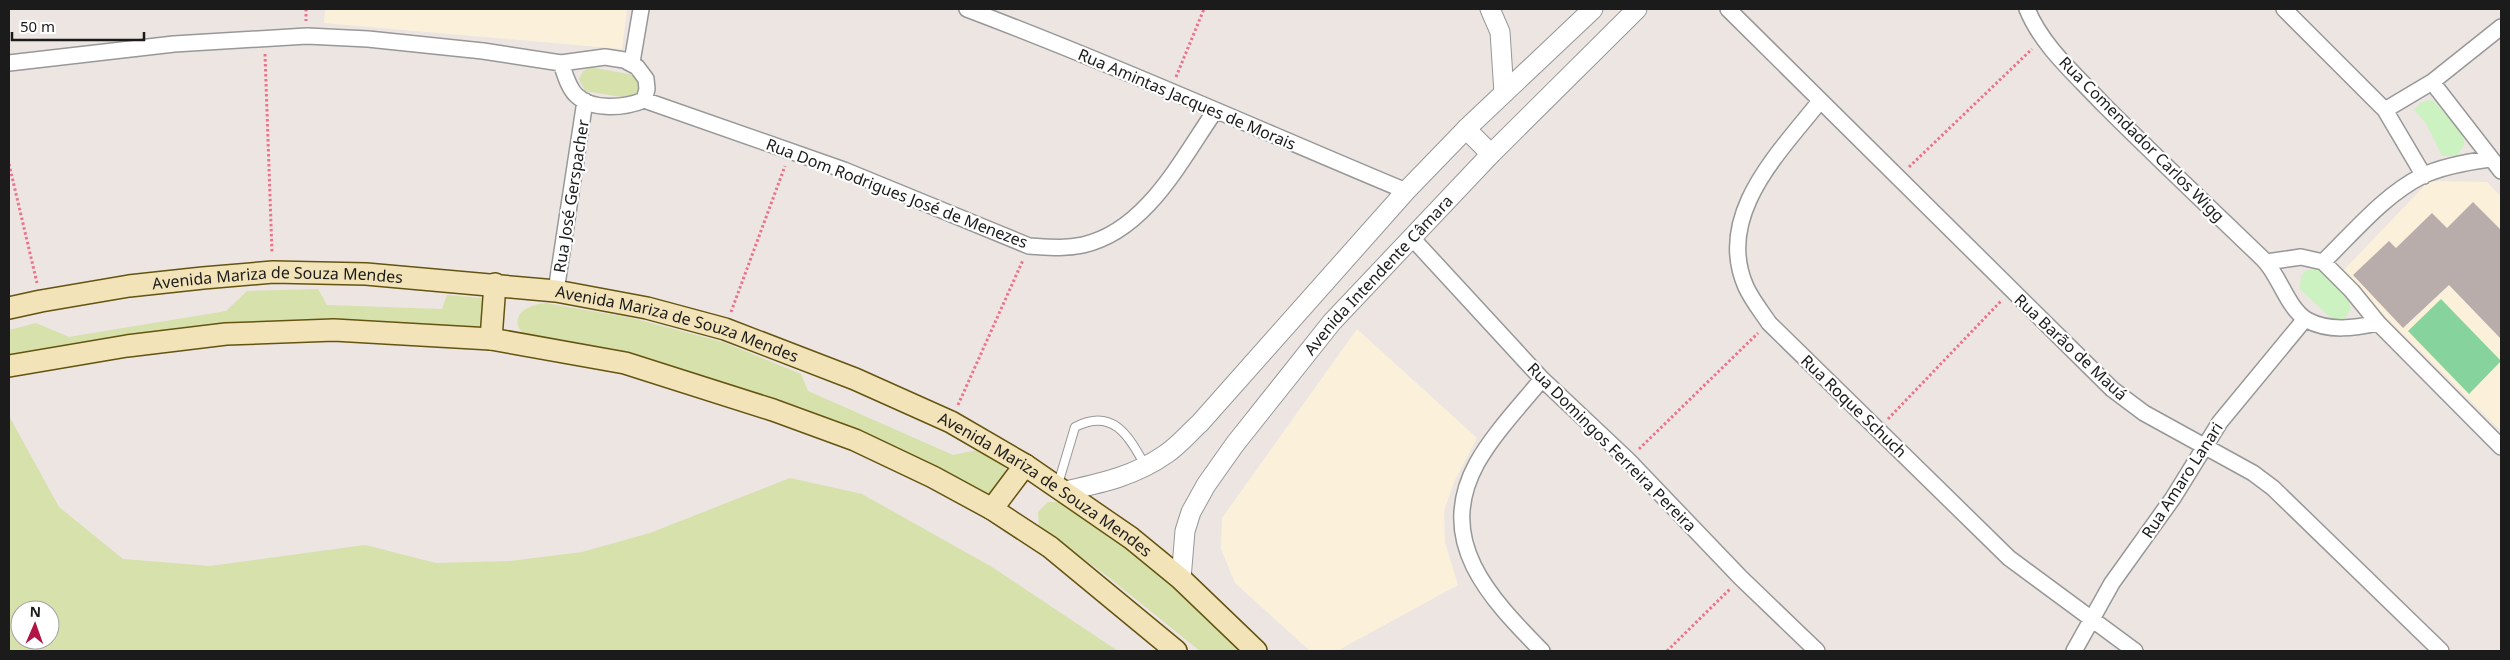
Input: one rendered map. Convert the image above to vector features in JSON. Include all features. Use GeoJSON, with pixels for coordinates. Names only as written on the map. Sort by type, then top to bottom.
{"type":"FeatureCollection","features":[{"type":"Feature","properties":{"kind":"main road","name":"Avenida Mariza de Souza Mendes"},"geometry":{"type":"LineString","coordinates":[[9,308],[129,286],[273,272],[366,274],[495,284],[556,291],[647,308],[725,329],[854,379],[951,422],[1025,465],[1061,488],[1182,579],[1256,651]]}},
{"type":"Feature","properties":{"kind":"main road"},"geometry":{"type":"LineString","coordinates":[[491,340],[495,284]]}},
{"type":"Feature","properties":{"kind":"main road"},"geometry":{"type":"LineString","coordinates":[[9,366],[127,346],[226,334],[334,330],[491,340],[625,363],[773,410],[856,440],[934,477],[992,509],[1050,547],[1176,651]]}},
{"type":"Feature","properties":{"kind":"main road"},"geometry":{"type":"LineString","coordinates":[[992,509],[1025,465]]}},
{"type":"Feature","properties":{"kind":"street"},"geometry":{"type":"LineString","coordinates":[[632,62],[641,9]]}},
{"type":"Feature","properties":{"kind":"street","name":"Rua Amintas Jacques de Morais"},"geometry":{"type":"LineString","coordinates":[[967,9],[1171,90],[1215,111],[1406,191]]}},
{"type":"Feature","properties":{"kind":"street"},"geometry":{"type":"LineString","coordinates":[[1490,9],[1500,32],[1504,93]]}},
{"type":"Feature","properties":{"kind":"street"},"geometry":{"type":"LineString","coordinates":[[1061,488],[1104,482],[1146,466],[1167,453],[1200,423],[1406,191],[1504,93],[1593,9]]}},
{"type":"Feature","properties":{"kind":"street","name":"Avenida Intendente Câmara"},"geometry":{"type":"LineString","coordinates":[[1182,579],[1185,531],[1191,512],[1206,485],[1235,444],[1332,322],[1491,154],[1638,9]]}},
{"type":"Feature","properties":{"kind":"street","name":"Rua Barão de Mauá"},"geometry":{"type":"LineString","coordinates":[[1728,9],[1820,101],[1899,176],[2011,291],[2112,389],[2144,413],[2253,473],[2273,488],[2441,651]]}},
{"type":"Feature","properties":{"kind":"street","name":"Rua Comendador Carlos Wigg"},"geometry":{"type":"LineString","coordinates":[[2026,9],[2043,39],[2159,160],[2267,262],[2290,300],[2306,319]]}},
{"type":"Feature","properties":{"kind":"street"},"geometry":{"type":"LineString","coordinates":[[2284,9],[2386,110],[2424,176]]}},
{"type":"Feature","properties":{"kind":"street"},"geometry":{"type":"LineString","coordinates":[[2386,110],[2432,82],[2501,27]]}},
{"type":"Feature","properties":{"kind":"street"},"geometry":{"type":"LineString","coordinates":[[10,59],[265,38],[307,36],[368,39],[484,50],[561,63],[605,57],[632,62],[646,79],[647,89],[644,100],[618,106],[585,101],[572,89],[561,63]]}},
{"type":"Feature","properties":{"kind":"street"},"geometry":{"type":"LineString","coordinates":[[2432,82],[2501,171]]}},
{"type":"Feature","properties":{"kind":"street","name":"Rua Dom Rodrigues José de Menezes"},"geometry":{"type":"LineString","coordinates":[[644,100],[844,170],[1029,246],[1076,246],[1093,242],[1118,230],[1158,193],[1215,111]]}},
{"type":"Feature","properties":{"kind":"street","name":"Rua José Gerspacher"},"geometry":{"type":"LineString","coordinates":[[556,291],[585,101]]}},
{"type":"Feature","properties":{"kind":"street","name":"Rua Roque Schuch"},"geometry":{"type":"LineString","coordinates":[[1820,101],[1751,192],[1744,210],[1738,246],[1741,272],[1746,287],[1769,322],[2009,558],[2090,620],[2135,651]]}},
{"type":"Feature","properties":{"kind":"street"},"geometry":{"type":"LineString","coordinates":[[1466,130],[1491,154]]}},
{"type":"Feature","properties":{"kind":"street"},"geometry":{"type":"LineString","coordinates":[[2323,262],[2391,198],[2424,176],[2456,165],[2490,159]]}},
{"type":"Feature","properties":{"kind":"street","name":"Rua Domingos Ferreira Pereira"},"geometry":{"type":"LineString","coordinates":[[1412,238],[1542,378],[1628,460],[1741,578],[1816,651]]}},
{"type":"Feature","properties":{"kind":"street"},"geometry":{"type":"LineString","coordinates":[[2267,262],[2301,257],[2323,262],[2352,291],[2378,323],[2501,447]]}},
{"type":"Feature","properties":{"kind":"street"},"geometry":{"type":"LineString","coordinates":[[1309,301],[1332,322]]}},
{"type":"Feature","properties":{"kind":"street"},"geometry":{"type":"LineString","coordinates":[[2306,319],[2330,327],[2344,328],[2378,323]]}},
{"type":"Feature","properties":{"kind":"street","name":"Rua Amaro Lanari"},"geometry":{"type":"LineString","coordinates":[[2074,651],[2090,620],[2124,565],[2174,498],[2204,446],[2239,398],[2306,319]]}},
{"type":"Feature","properties":{"kind":"street"},"geometry":{"type":"LineString","coordinates":[[1542,378],[1478,462],[1468,485],[1462,515],[1466,550],[1480,581],[1542,651]]}},
{"type":"Feature","properties":{"kind":"lane"},"geometry":{"type":"LineString","coordinates":[[1061,488],[1074,427],[1083,422],[1103,421],[1118,425],[1128,435],[1146,466]]}},
{"type":"Feature","properties":{"kind":"path"},"geometry":{"type":"LineString","coordinates":[[1171,90],[1204,9]]}},
{"type":"Feature","properties":{"kind":"path"},"geometry":{"type":"LineString","coordinates":[[265,38],[273,272]]}},
{"type":"Feature","properties":{"kind":"path"},"geometry":{"type":"LineString","coordinates":[[1899,176],[2043,39]]}},
{"type":"Feature","properties":{"kind":"path"},"geometry":{"type":"LineString","coordinates":[[725,329],[791,151]]}},
{"type":"Feature","properties":{"kind":"path"},"geometry":{"type":"LineString","coordinates":[[9,164],[41,301]]}},
{"type":"Feature","properties":{"kind":"path"},"geometry":{"type":"LineString","coordinates":[[951,422],[1029,246]]}},
{"type":"Feature","properties":{"kind":"path"},"geometry":{"type":"LineString","coordinates":[[1879,429],[2011,291]]}},
{"type":"Feature","properties":{"kind":"path"},"geometry":{"type":"LineString","coordinates":[[1628,460],[1769,322]]}},
{"type":"Feature","properties":{"kind":"path"},"geometry":{"type":"LineString","coordinates":[[1667,651],[1741,578]]}},
{"type":"Feature","properties":{"kind":"shaded area"},"geometry":{"type":"Polygon","coordinates":[[[325,9],[627,9],[622,49],[324,23],[325,9]]]}},
{"type":"Feature","properties":{"kind":"shaded area"},"geometry":{"type":"Polygon","coordinates":[[[2429,181],[2487,182],[2501,197],[2501,431],[2341,273],[2429,181]]]}},
{"type":"Feature","properties":{"kind":"shaded area"},"geometry":{"type":"Polygon","coordinates":[[[1357,329],[1477,438],[1455,480],[1444,511],[1445,542],[1458,585],[1337,651],[1310,651],[1235,583],[1221,549],[1222,518],[1357,329]]]}},
{"type":"Feature","properties":{"kind":"green space"},"geometry":{"type":"Polygon","coordinates":[[[590,67],[643,78],[639,100],[585,91],[579,79],[583,71],[590,67]]]}},
{"type":"Feature","properties":{"kind":"green space"},"geometry":{"type":"Polygon","coordinates":[[[2429,100],[2434,101],[2461,132],[2465,144],[2457,156],[2442,156],[2426,123],[2414,110],[2420,103],[2429,100]]]}},
{"type":"Feature","properties":{"kind":"green space"},"geometry":{"type":"Polygon","coordinates":[[[2307,270],[2320,270],[2349,301],[2351,309],[2344,319],[2333,320],[2300,289],[2301,276],[2307,270]]]}},
{"type":"Feature","properties":{"kind":"green space"},"geometry":{"type":"Polygon","coordinates":[[[318,289],[327,305],[442,309],[447,295],[482,298],[486,304],[484,323],[474,330],[385,324],[9,369],[9,330],[36,323],[69,337],[226,311],[247,291],[318,289]]]}},
{"type":"Feature","properties":{"kind":"green space"},"geometry":{"type":"Polygon","coordinates":[[[2441,299],[2501,361],[2469,394],[2408,331],[2441,299]]]}},
{"type":"Feature","properties":{"kind":"green space"},"geometry":{"type":"Polygon","coordinates":[[[545,303],[632,318],[723,342],[801,374],[808,391],[953,455],[977,450],[1005,467],[1007,473],[991,495],[985,494],[800,407],[627,354],[524,335],[519,328],[518,317],[526,309],[545,303]]]}},
{"type":"Feature","properties":{"kind":"green space"},"geometry":{"type":"Polygon","coordinates":[[[9,416],[59,507],[123,559],[210,566],[365,545],[436,563],[510,561],[582,552],[650,533],[790,478],[862,494],[992,567],[1118,651],[9,651],[9,416]]]}},
{"type":"Feature","properties":{"kind":"green space"},"geometry":{"type":"Polygon","coordinates":[[[1048,502],[1059,502],[1129,550],[1205,614],[1245,651],[1200,651],[1107,576],[1039,527],[1038,512],[1048,502]]]}},
{"type":"Feature","properties":{"kind":"building"},"geometry":{"type":"Polygon","coordinates":[[[2473,202],[2501,230],[2501,339],[2449,285],[2403,328],[2353,275],[2389,241],[2396,248],[2432,213],[2447,228],[2473,202]]]}}]}
